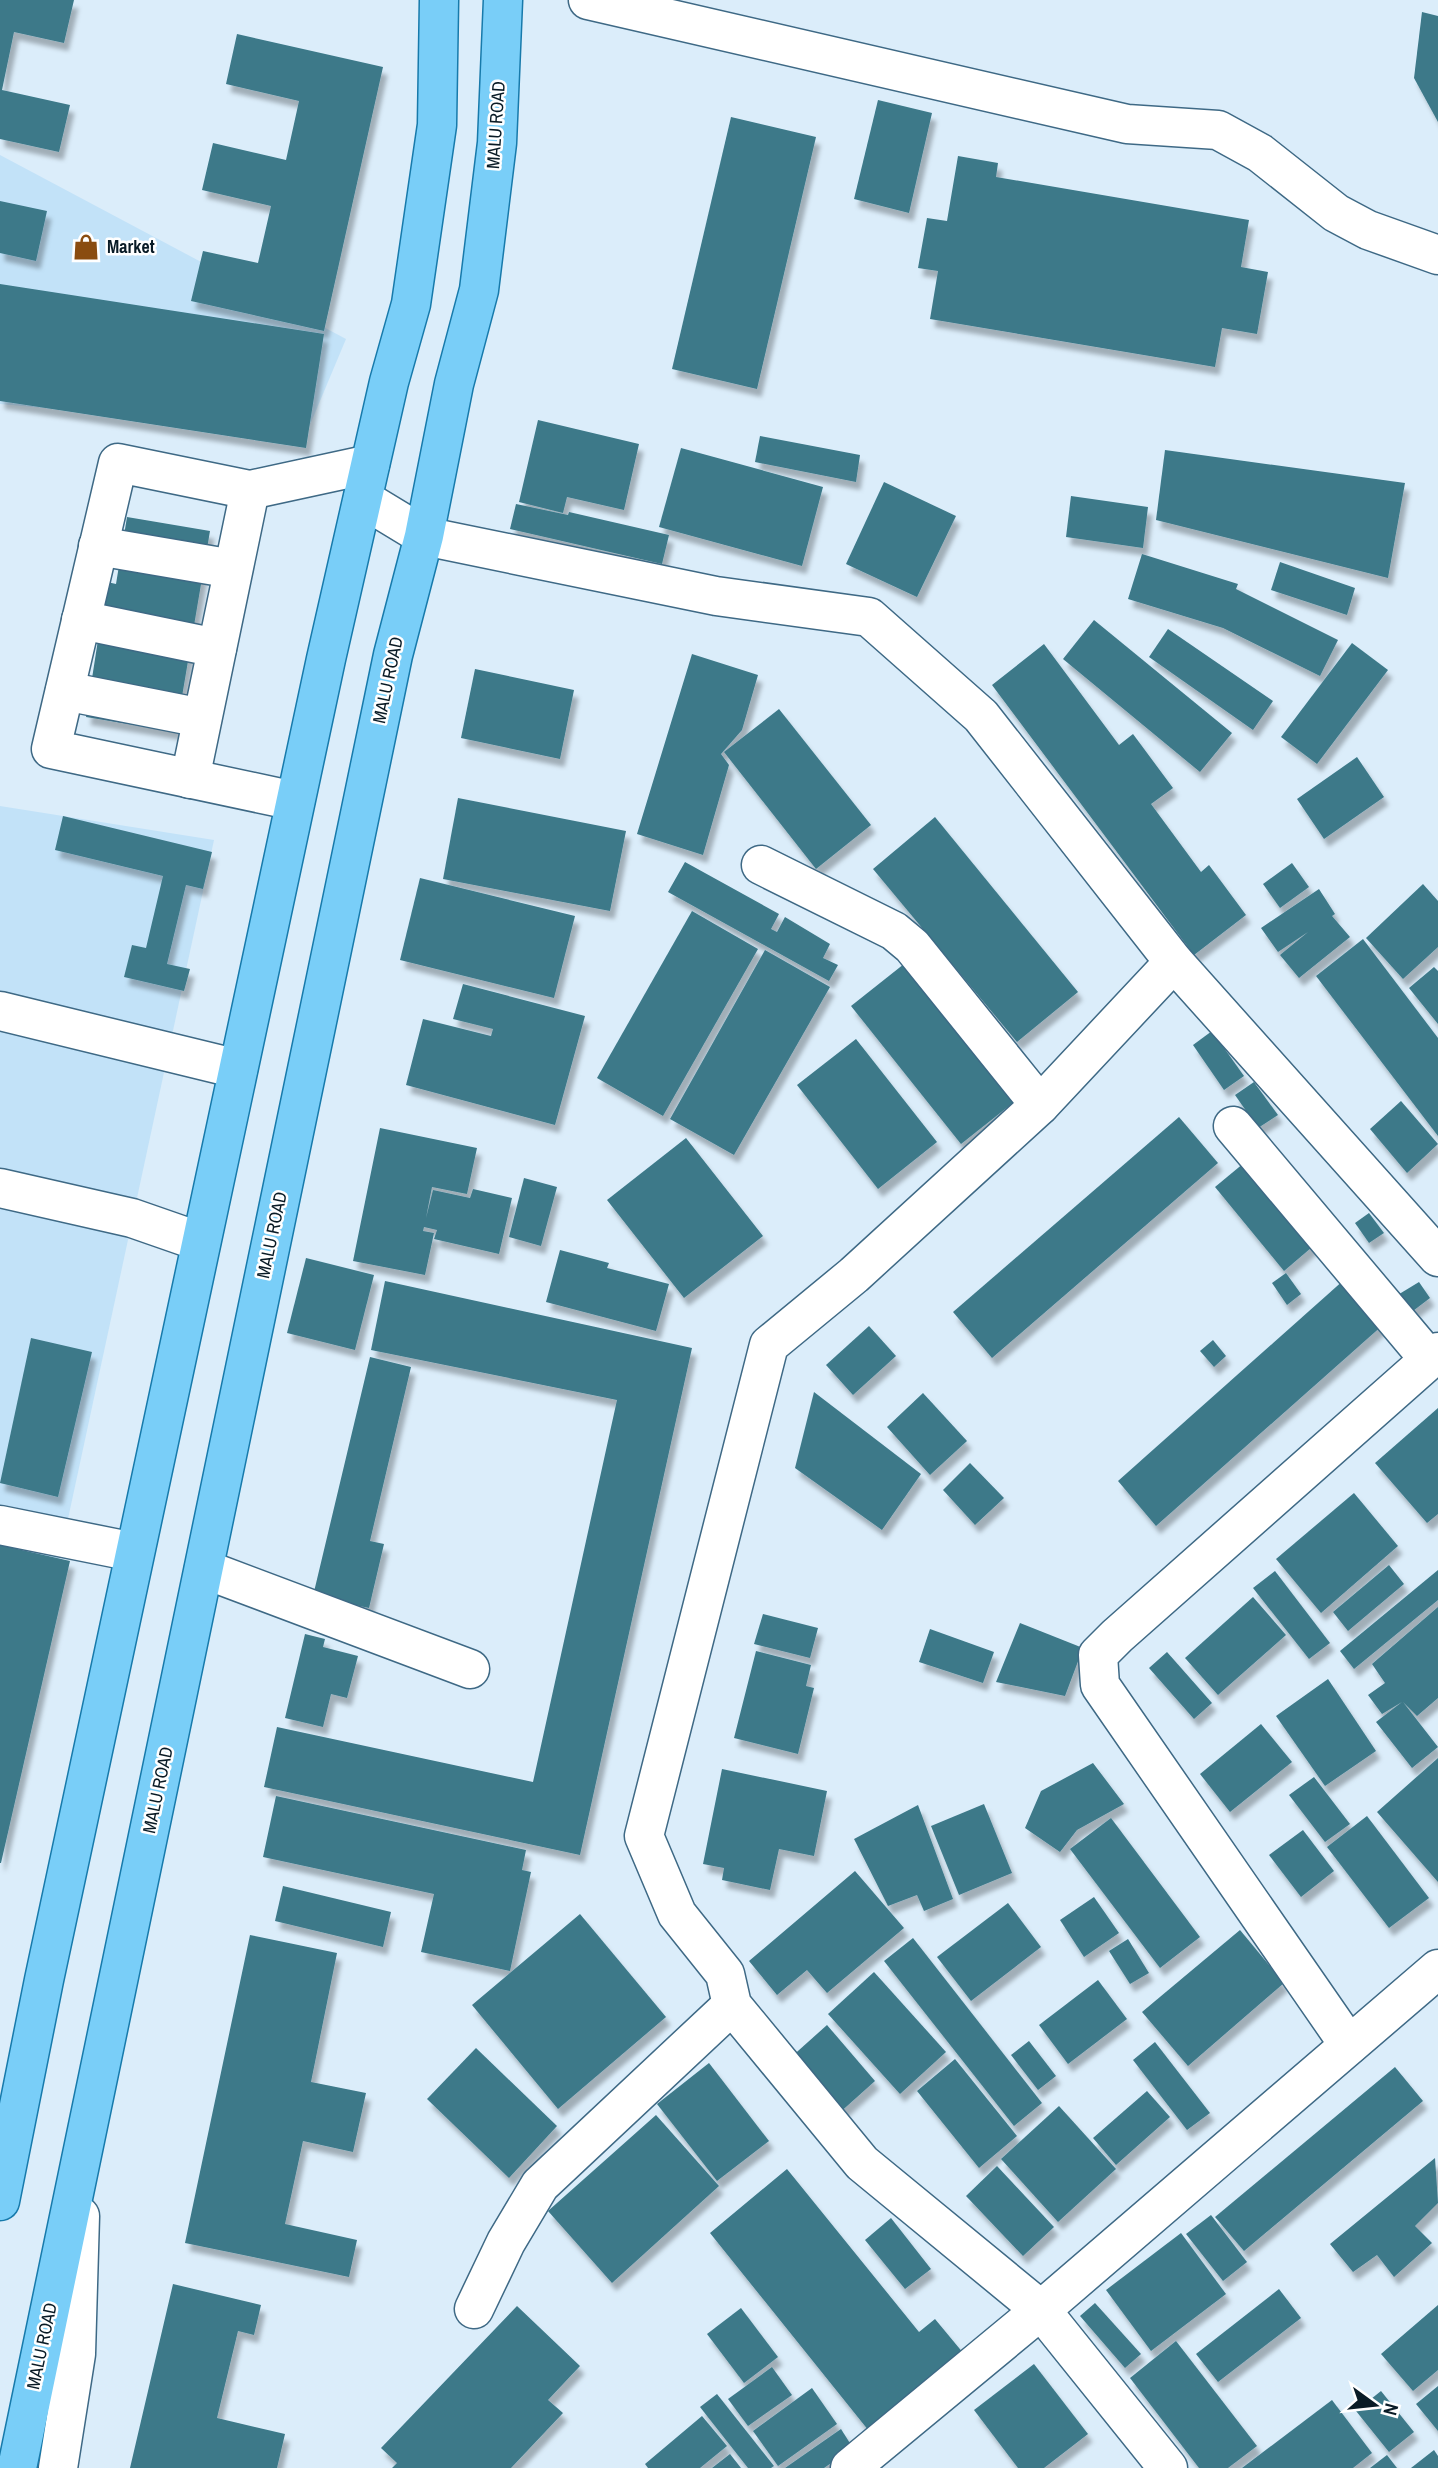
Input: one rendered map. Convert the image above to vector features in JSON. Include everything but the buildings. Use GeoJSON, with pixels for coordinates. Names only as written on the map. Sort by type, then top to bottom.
{"type":"FeatureCollection","features":[{"type":"Feature","properties":{"kind":"main road"},"geometry":{"type":"LineString","coordinates":[[0,2201],[134,1552],[295,801],[366,481],[413,290],[437,125],[439,0]]}},
{"type":"Feature","properties":{"kind":"main road","name":"MALU ROAD"},"geometry":{"type":"LineString","coordinates":[[13,2450],[81,2164],[393,655],[424,536],[454,384],[480,290],[497,143],[503,0]]}},
{"type":"Feature","properties":{"kind":"street"},"geometry":{"type":"LineString","coordinates":[[589,0],[1127,124],[1217,130],[1260,153],[1336,213],[1368,230],[1438,255]]}},
{"type":"Feature","properties":{"kind":"street"},"geometry":{"type":"LineString","coordinates":[[295,801],[51,749],[118,463],[250,490],[366,481],[424,536],[716,596],[869,617],[981,716],[1174,962],[1438,1257]]}},
{"type":"Feature","properties":{"kind":"street"},"geometry":{"type":"LineString","coordinates":[[190,779],[250,490]]}},
{"type":"Feature","properties":{"kind":"street"},"geometry":{"type":"LineString","coordinates":[[99,545],[233,569]]}},
{"type":"Feature","properties":{"kind":"street"},"geometry":{"type":"LineString","coordinates":[[81,621],[217,648]]}},
{"type":"Feature","properties":{"kind":"street"},"geometry":{"type":"LineString","coordinates":[[65,691],[202,718]]}},
{"type":"Feature","properties":{"kind":"street"},"geometry":{"type":"LineString","coordinates":[[761,865],[894,931],[1040,1105]]}},
{"type":"Feature","properties":{"kind":"street"},"geometry":{"type":"LineString","coordinates":[[1168,2468],[1041,2310],[862,2163],[732,2005],[725,1974],[677,1914],[644,1836],[769,1345],[854,1275],[1040,1105],[1174,962]]}},
{"type":"Feature","properties":{"kind":"street"},"geometry":{"type":"LineString","coordinates":[[0,1011],[238,1069]]}},
{"type":"Feature","properties":{"kind":"street"},"geometry":{"type":"LineString","coordinates":[[1233,1126],[1434,1356],[1117,1636],[1098,1655],[1100,1685],[1349,2045]]}},
{"type":"Feature","properties":{"kind":"street"},"geometry":{"type":"LineString","coordinates":[[0,1188],[132,1218],[201,1242]]}},
{"type":"Feature","properties":{"kind":"street"},"geometry":{"type":"LineString","coordinates":[[0,1525],[134,1552]]}},
{"type":"Feature","properties":{"kind":"street"},"geometry":{"type":"LineString","coordinates":[[204,1569],[470,1669]]}},
{"type":"Feature","properties":{"kind":"street"},"geometry":{"type":"LineString","coordinates":[[850,2468],[1041,2310],[1438,1969]]}},
{"type":"Feature","properties":{"kind":"street"},"geometry":{"type":"LineString","coordinates":[[474,2309],[506,2242],[540,2186],[732,2005]]}},
{"type":"Feature","properties":{"kind":"street"},"geometry":{"type":"LineString","coordinates":[[58,2468],[76,2354],[81,2164]]}},
{"type":"Feature","properties":{"kind":"shaded area","name":"Market"},"geometry":{"type":"Polygon","coordinates":[[[0,155],[346,339],[307,432],[0,404],[0,155]]]}},
{"type":"Feature","properties":{"kind":"shaded area"},"geometry":{"type":"Polygon","coordinates":[[[0,806],[214,840],[0,1835],[0,806]]]}},
{"type":"Feature","properties":{"kind":"place","name":"Market"},"geometry":{"type":"Point","coordinates":[86,247]}}]}
